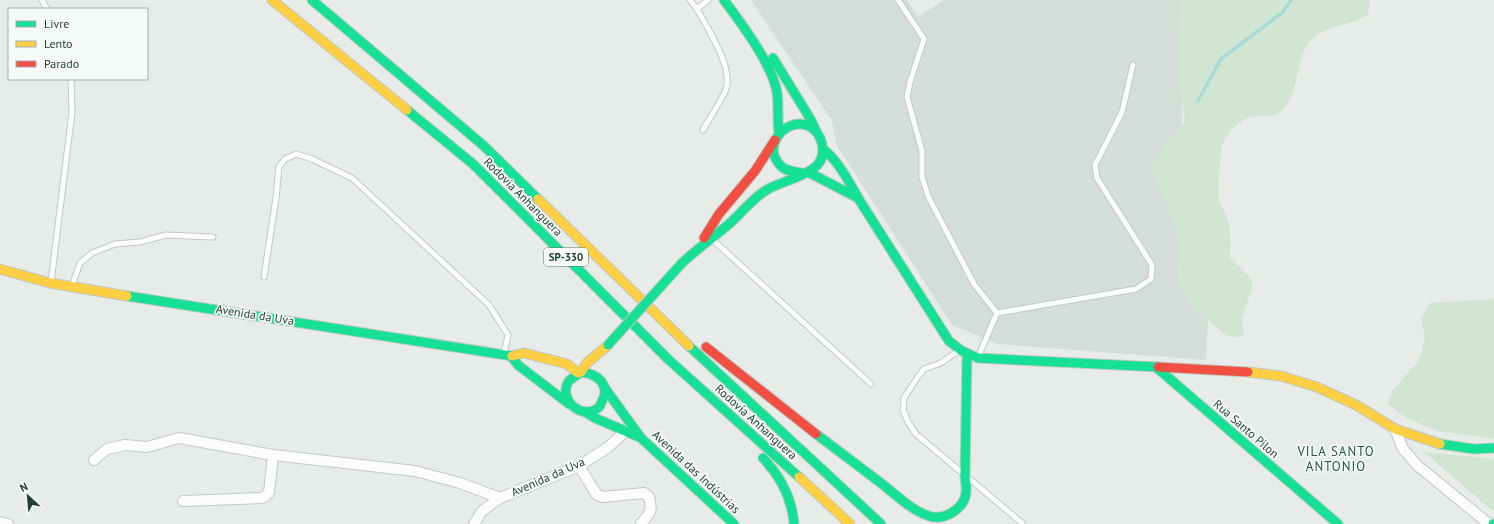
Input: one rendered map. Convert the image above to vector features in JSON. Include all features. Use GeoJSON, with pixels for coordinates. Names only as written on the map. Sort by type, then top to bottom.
{"type":"FeatureCollection","features":[{"type":"Feature","properties":{"kind":"main road","name":"Rodovia Anhanguera"},"geometry":{"type":"LineString","coordinates":[[272,0],[473,164],[669,360],[850,524]]}},
{"type":"Feature","properties":{"kind":"main road","name":"Rodovia Anhanguera"},"geometry":{"type":"LineString","coordinates":[[312,0],[484,146],[676,334],[881,524]]}},
{"type":"Feature","properties":{"kind":"main road"},"geometry":{"type":"LineString","coordinates":[[724,0],[748,33],[772,75],[777,93],[777,136],[774,153],[779,165],[785,170],[794,174],[805,173],[840,187],[858,198]]}},
{"type":"Feature","properties":{"kind":"main road"},"geometry":{"type":"LineString","coordinates":[[569,404],[566,398],[565,390],[567,383],[607,346],[695,250],[767,190],[805,173],[819,163],[823,149],[820,137],[811,120],[765,47],[748,33]]}},
{"type":"Feature","properties":{"kind":"main road"},"geometry":{"type":"LineString","coordinates":[[695,250],[719,214],[754,171],[777,136],[785,127],[793,124],[801,124],[809,126],[816,131]]}},
{"type":"Feature","properties":{"kind":"main road"},"geometry":{"type":"LineString","coordinates":[[823,149],[833,156],[852,184],[858,198],[935,321],[949,340],[963,352],[978,358],[1230,370],[1281,376],[1317,387],[1358,406],[1395,429],[1437,444],[1474,449],[1494,454]]}},
{"type":"Feature","properties":{"kind":"main road","name":"Avenida da Uva"},"geometry":{"type":"LineString","coordinates":[[0,269],[50,283],[72,287],[507,355],[524,353],[567,364],[579,373]]}},
{"type":"Feature","properties":{"kind":"main road"},"geometry":{"type":"LineString","coordinates":[[676,334],[709,349],[777,404],[916,510],[931,516],[944,516],[954,512],[961,505],[966,494],[963,352]]}},
{"type":"Feature","properties":{"kind":"main road"},"geometry":{"type":"LineString","coordinates":[[507,355],[569,404],[579,411],[585,412],[591,411],[601,404],[605,393],[598,369],[607,346]]}},
{"type":"Feature","properties":{"kind":"main road"},"geometry":{"type":"LineString","coordinates":[[669,360],[689,386],[769,464],[782,482],[790,497],[794,524]]}},
{"type":"Feature","properties":{"kind":"main road","name":"Rua Santo Pilon"},"geometry":{"type":"LineString","coordinates":[[1156,367],[1338,524]]}},
{"type":"Feature","properties":{"kind":"main road"},"geometry":{"type":"LineString","coordinates":[[579,373],[598,369]]}},
{"type":"Feature","properties":{"kind":"main road"},"geometry":{"type":"LineString","coordinates":[[1194,377],[1197,373],[1205,369]]}},
{"type":"Feature","properties":{"kind":"main road","name":"Avenida das Indústrias"},"geometry":{"type":"LineString","coordinates":[[604,387],[641,438],[734,524]]}},
{"type":"Feature","properties":{"kind":"main road"},"geometry":{"type":"LineString","coordinates":[[1192,388],[1194,400]]}},
{"type":"Feature","properties":{"kind":"main road","name":"Avenida das Indústrias"},"geometry":{"type":"LineString","coordinates":[[585,412],[595,418],[641,438]]}},
{"type":"Feature","properties":{"kind":"main road"},"geometry":{"type":"LineString","coordinates":[[1474,449],[1494,448]]}},
{"type":"Feature","properties":{"kind":"street"},"geometry":{"type":"LineString","coordinates":[[1395,429],[1403,449],[1418,466],[1489,524]]}},
{"type":"Feature","properties":{"kind":"street","name":"Avenida da Uva"},"geometry":{"type":"LineString","coordinates":[[474,524],[482,511],[500,498],[579,466],[606,448],[626,431]]}},
{"type":"Feature","properties":{"kind":"street"},"geometry":{"type":"LineString","coordinates":[[94,460],[107,449],[126,445],[147,447],[179,438],[273,455],[415,472],[460,483],[500,498]]}},
{"type":"Feature","properties":{"kind":"street"},"geometry":{"type":"LineString","coordinates":[[183,501],[261,498],[266,496],[269,492],[273,455]]}},
{"type":"Feature","properties":{"kind":"street"},"geometry":{"type":"LineString","coordinates":[[579,466],[597,495],[603,497],[644,494],[649,497],[652,506],[650,513],[640,524]]}},
{"type":"Feature","properties":{"kind":"street"},"geometry":{"type":"LineString","coordinates":[[0,522],[8,524]]}},
{"type":"Feature","properties":{"kind":"lane"},"geometry":{"type":"LineString","coordinates":[[690,0],[697,9],[712,37],[726,69],[726,89],[703,130]]}},
{"type":"Feature","properties":{"kind":"lane"},"geometry":{"type":"LineString","coordinates":[[697,9],[708,0]]}},
{"type":"Feature","properties":{"kind":"lane"},"geometry":{"type":"LineString","coordinates":[[898,0],[924,39],[910,82],[907,97],[922,152],[922,176],[929,198],[974,284],[997,313]]}},
{"type":"Feature","properties":{"kind":"lane"},"geometry":{"type":"LineString","coordinates":[[997,313],[1136,289],[1151,279],[1152,265],[1097,178],[1095,165],[1122,112],[1133,65]]}},
{"type":"Feature","properties":{"kind":"lane"},"geometry":{"type":"LineString","coordinates":[[50,283],[72,113],[71,80]]}},
{"type":"Feature","properties":{"kind":"lane"},"geometry":{"type":"LineString","coordinates":[[264,277],[276,198],[279,167],[285,159],[296,154],[312,158],[352,178],[489,305],[508,335],[507,355]]}},
{"type":"Feature","properties":{"kind":"lane"},"geometry":{"type":"LineString","coordinates":[[72,287],[80,263],[92,253],[115,244],[140,242],[166,235],[213,237]]}},
{"type":"Feature","properties":{"kind":"lane"},"geometry":{"type":"LineString","coordinates":[[711,238],[872,384]]}},
{"type":"Feature","properties":{"kind":"lane"},"geometry":{"type":"LineString","coordinates":[[978,358],[997,313]]}},
{"type":"Feature","properties":{"kind":"lane"},"geometry":{"type":"LineString","coordinates":[[963,352],[941,363],[924,369],[904,398],[903,410],[908,422],[916,434],[1022,523]]}},
{"type":"Feature","properties":{"kind":"shaded area"},"geometry":{"type":"Polygon","coordinates":[[[751,0],[907,0],[918,17],[944,0],[1182,0],[1182,152],[1210,283],[1206,360],[998,344],[952,325],[836,144],[832,121],[751,0]]]}},
{"type":"Feature","properties":{"kind":"green space"},"geometry":{"type":"Polygon","coordinates":[[[1181,0],[1370,0],[1368,15],[1362,19],[1333,27],[1319,33],[1307,45],[1300,62],[1290,100],[1281,112],[1269,116],[1255,116],[1244,120],[1232,130],[1223,144],[1220,163],[1218,197],[1229,228],[1230,257],[1249,276],[1253,283],[1242,320],[1244,335],[1234,337],[1224,334],[1196,309],[1185,296],[1177,271],[1177,237],[1175,229],[1170,212],[1154,180],[1152,172],[1152,168],[1157,157],[1185,121],[1179,80],[1181,0]]]}},
{"type":"Feature","properties":{"kind":"green space"},"geometry":{"type":"Polygon","coordinates":[[[1494,299],[1494,439],[1438,431],[1408,419],[1388,404],[1392,391],[1416,364],[1422,353],[1425,336],[1421,318],[1430,303],[1494,299]]]}},
{"type":"Feature","properties":{"kind":"green space"},"geometry":{"type":"Polygon","coordinates":[[[1424,452],[1494,459],[1494,510],[1493,511],[1424,452]]]}},
{"type":"Feature","properties":{"kind":"waterway"},"geometry":{"type":"LineString","coordinates":[[1198,101],[1221,59],[1283,12],[1291,0]]}},
{"type":"Feature","properties":{"kind":"traffic: fast"},"geometry":{"type":"LineString","coordinates":[[312,0],[484,146],[538,199]]}},
{"type":"Feature","properties":{"kind":"traffic: fast"},"geometry":{"type":"LineString","coordinates":[[724,0],[763,57],[774,82],[778,103],[779,133]]}},
{"type":"Feature","properties":{"kind":"traffic: fast"},"geometry":{"type":"LineString","coordinates":[[773,58],[811,120],[816,131]]}},
{"type":"Feature","properties":{"kind":"traffic: fast"},"geometry":{"type":"LineString","coordinates":[[407,110],[473,164],[669,360],[799,477]]}},
{"type":"Feature","properties":{"kind":"traffic: fast"},"geometry":{"type":"LineString","coordinates":[[682,263],[729,224],[764,191],[810,171],[819,163],[823,151],[820,138],[817,132],[812,128],[800,124],[793,125],[781,132],[776,138],[774,151],[775,158],[784,169],[802,173]]}},
{"type":"Feature","properties":{"kind":"traffic: fast"},"geometry":{"type":"LineString","coordinates":[[823,149],[841,169],[949,341],[962,351],[978,358],[1158,367]]}},
{"type":"Feature","properties":{"kind":"traffic: fast"},"geometry":{"type":"LineString","coordinates":[[808,172],[858,198]]}},
{"type":"Feature","properties":{"kind":"traffic: fast"},"geometry":{"type":"LineString","coordinates":[[608,345],[682,263]]}},
{"type":"Feature","properties":{"kind":"traffic: fast"},"geometry":{"type":"LineString","coordinates":[[127,296],[512,356]]}},
{"type":"Feature","properties":{"kind":"traffic: fast"},"geometry":{"type":"LineString","coordinates":[[689,346],[881,524]]}},
{"type":"Feature","properties":{"kind":"traffic: fast"},"geometry":{"type":"LineString","coordinates":[[816,434],[917,511],[935,517],[947,515],[957,509],[961,504],[966,491],[967,355]]}},
{"type":"Feature","properties":{"kind":"traffic: fast"},"geometry":{"type":"LineString","coordinates":[[511,356],[518,365],[569,404]]}},
{"type":"Feature","properties":{"kind":"traffic: fast"},"geometry":{"type":"LineString","coordinates":[[1156,367],[1338,524]]}},
{"type":"Feature","properties":{"kind":"traffic: fast"},"geometry":{"type":"LineString","coordinates":[[581,372],[591,374],[597,378],[605,388],[600,406],[591,411],[585,412],[578,410],[568,400],[566,394],[566,388],[569,381],[581,372]]}},
{"type":"Feature","properties":{"kind":"traffic: fast"},"geometry":{"type":"LineString","coordinates":[[604,387],[641,438],[734,524]]}},
{"type":"Feature","properties":{"kind":"traffic: fast"},"geometry":{"type":"LineString","coordinates":[[585,412],[595,418],[639,437]]}},
{"type":"Feature","properties":{"kind":"traffic: fast"},"geometry":{"type":"LineString","coordinates":[[1440,444],[1474,449],[1494,448]]}},
{"type":"Feature","properties":{"kind":"traffic: fast"},"geometry":{"type":"LineString","coordinates":[[763,458],[780,480],[784,488],[791,505],[794,524]]}},
{"type":"Feature","properties":{"kind":"traffic: slow"},"geometry":{"type":"LineString","coordinates":[[272,0],[407,110]]}},
{"type":"Feature","properties":{"kind":"traffic: slow"},"geometry":{"type":"LineString","coordinates":[[538,199],[689,346]]}},
{"type":"Feature","properties":{"kind":"traffic: slow"},"geometry":{"type":"LineString","coordinates":[[0,269],[50,283],[127,296]]}},
{"type":"Feature","properties":{"kind":"traffic: slow"},"geometry":{"type":"LineString","coordinates":[[581,372],[587,363],[608,345]]}},
{"type":"Feature","properties":{"kind":"traffic: slow"},"geometry":{"type":"LineString","coordinates":[[512,356],[524,353],[567,364],[578,373]]}},
{"type":"Feature","properties":{"kind":"traffic: slow"},"geometry":{"type":"LineString","coordinates":[[1248,372],[1281,376],[1317,387],[1358,406],[1395,429],[1440,444]]}},
{"type":"Feature","properties":{"kind":"traffic: slow"},"geometry":{"type":"LineString","coordinates":[[799,477],[850,524]]}},
{"type":"Feature","properties":{"kind":"traffic: jam"},"geometry":{"type":"LineString","coordinates":[[704,238],[719,214],[755,171],[775,140]]}},
{"type":"Feature","properties":{"kind":"traffic: jam"},"geometry":{"type":"LineString","coordinates":[[706,347],[816,434]]}},
{"type":"Feature","properties":{"kind":"traffic: jam"},"geometry":{"type":"LineString","coordinates":[[1158,367],[1248,372]]}},
{"type":"Feature","properties":{"kind":"district","name":"VILA SANTO ANTONIO"},"geometry":{"type":"Point","coordinates":[1336,458]}}]}
